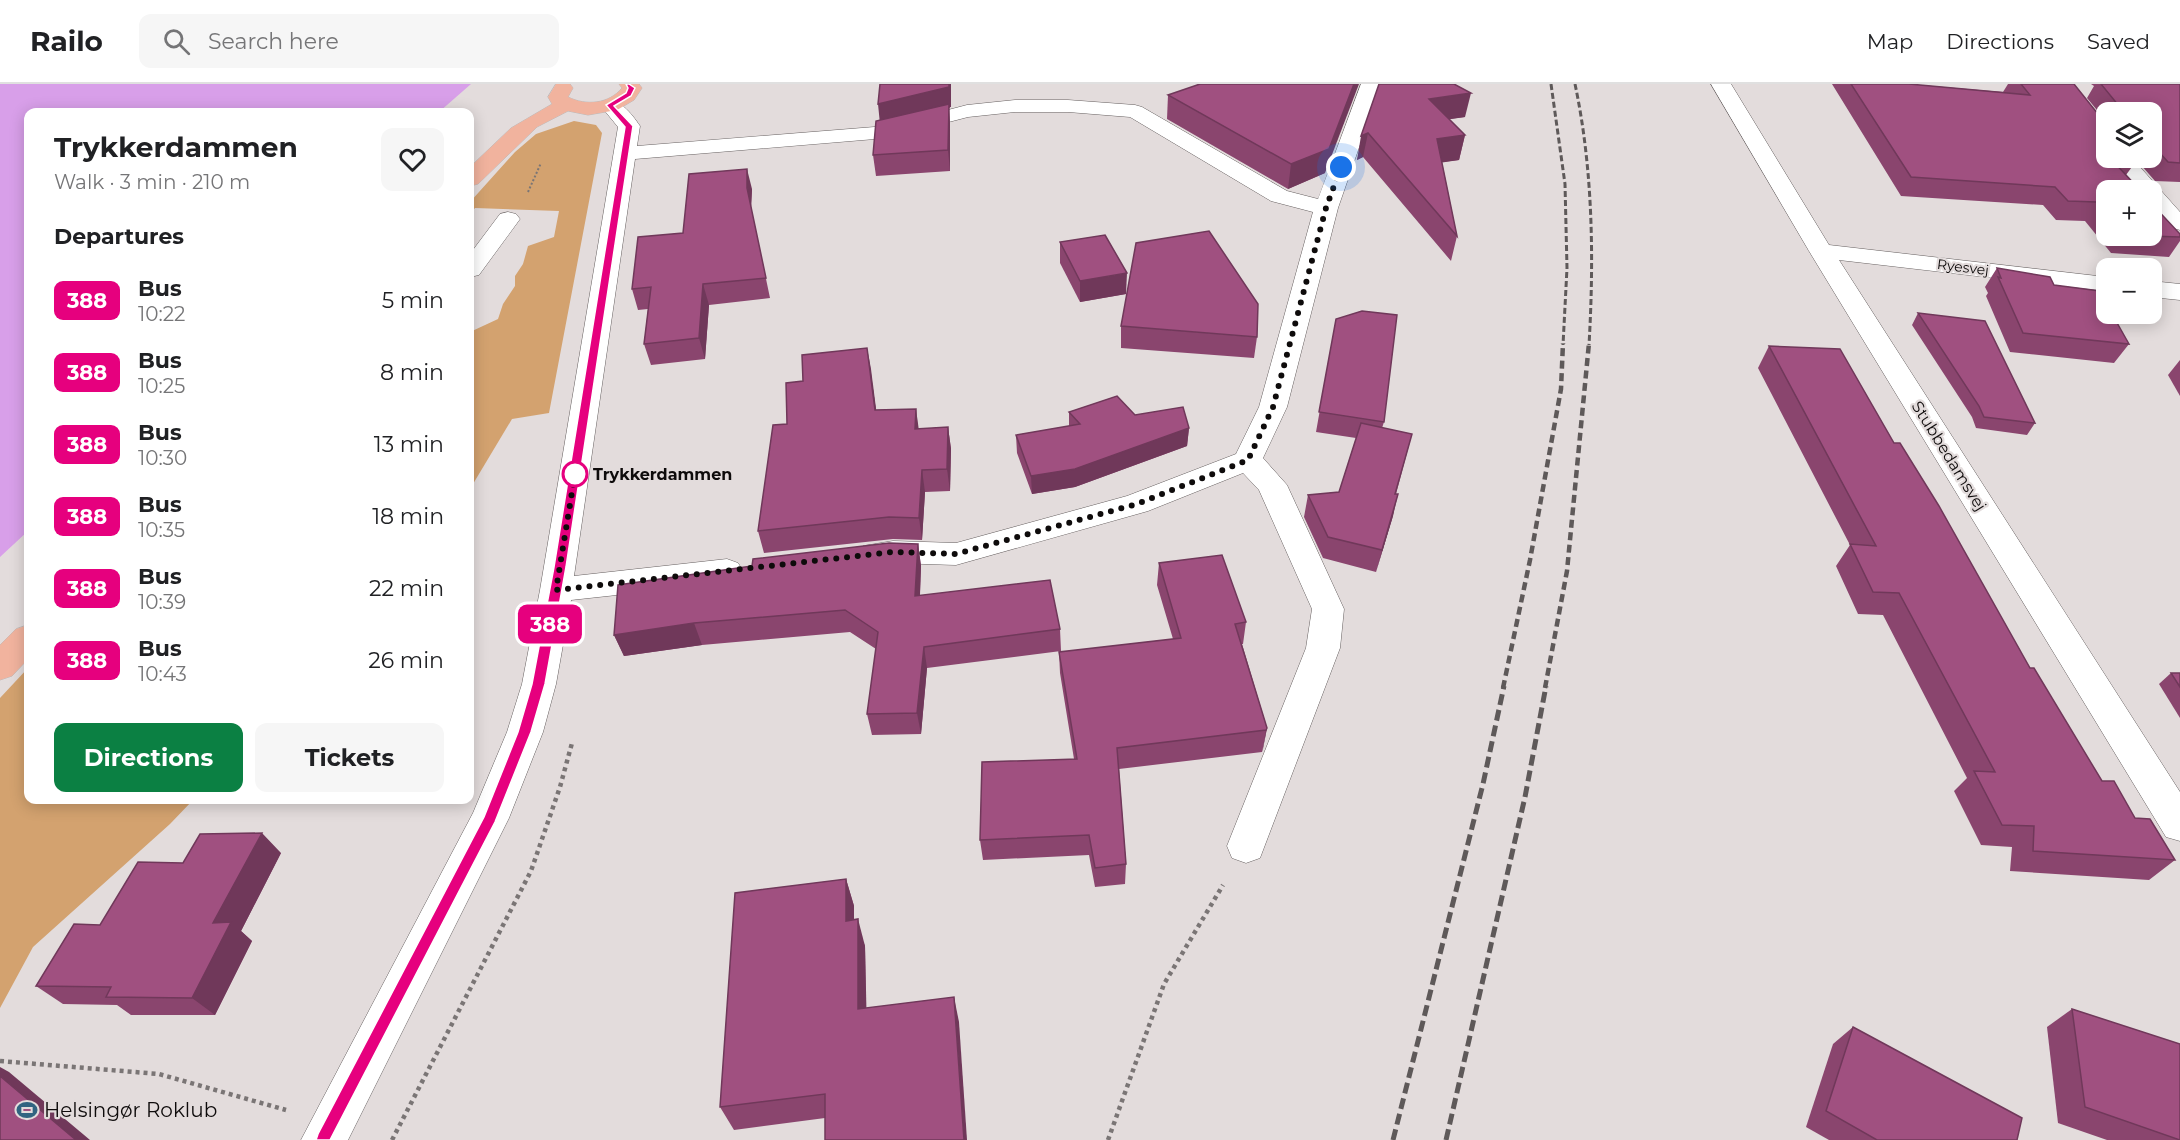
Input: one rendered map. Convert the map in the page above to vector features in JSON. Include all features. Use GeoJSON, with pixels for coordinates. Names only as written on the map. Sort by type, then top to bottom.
{"type":"FeatureCollection","features":[{"type":"Feature","properties":{"kind":"main road"},"geometry":{"type":"LineString","coordinates":[[570,84],[560,91],[558,97],[566,105],[586,109],[620,94]]}},
{"type":"Feature","properties":{"kind":"main road"},"geometry":{"type":"LineString","coordinates":[[474,175],[518,132],[530,123],[566,105]]}},
{"type":"Feature","properties":{"kind":"main road"},"geometry":{"type":"LineString","coordinates":[[0,667],[24,642]]}},
{"type":"Feature","properties":{"kind":"street"},"geometry":{"type":"LineString","coordinates":[[846,557],[893,552],[956,554],[1137,504],[1248,460],[1273,407],[1326,208],[1371,84]]}},
{"type":"Feature","properties":{"kind":"street","name":"Stubbedamsvej"},"geometry":{"type":"LineString","coordinates":[[1721,84],[1821,251],[2180,825]]}},
{"type":"Feature","properties":{"kind":"street"},"geometry":{"type":"LineString","coordinates":[[328,1132],[468,861],[508,778],[539,684],[556,590],[629,126],[620,94]]}},
{"type":"Feature","properties":{"kind":"street"},"geometry":{"type":"LineString","coordinates":[[625,153],[887,132],[967,111],[1015,106],[1068,106],[1135,111],[1279,196],[1326,208]]}},
{"type":"Feature","properties":{"kind":"street"},"geometry":{"type":"LineString","coordinates":[[2129,168],[2140,180]]}},
{"type":"Feature","properties":{"kind":"street"},"geometry":{"type":"LineString","coordinates":[[2162,208],[2180,222]]}},
{"type":"Feature","properties":{"kind":"street"},"geometry":{"type":"LineString","coordinates":[[474,265],[508,219]]}},
{"type":"Feature","properties":{"kind":"street","name":"Ryesvej"},"geometry":{"type":"LineString","coordinates":[[1821,251],[2096,283]]}},
{"type":"Feature","properties":{"kind":"street"},"geometry":{"type":"LineString","coordinates":[[2162,290],[2180,292]]}},
{"type":"Feature","properties":{"kind":"street"},"geometry":{"type":"LineString","coordinates":[[1246,846],[1323,648],[1328,609],[1272,485],[1248,460]]}},
{"type":"Feature","properties":{"kind":"street"},"geometry":{"type":"LineString","coordinates":[[556,590],[752,568]]}},
{"type":"Feature","properties":{"kind":"path"},"geometry":{"type":"LineString","coordinates":[[1108,1140],[1164,984],[1246,846]]}},
{"type":"Feature","properties":{"kind":"path"},"geometry":{"type":"LineString","coordinates":[[0,1061],[159,1074],[328,1132]]}},
{"type":"Feature","properties":{"kind":"shaded area"},"geometry":{"type":"Polygon","coordinates":[[[0,84],[471,84],[444,108],[24,108],[24,535],[0,557],[0,84]]]}},
{"type":"Feature","properties":{"kind":"shaded area"},"geometry":{"type":"Polygon","coordinates":[[[574,121],[596,125],[602,133],[549,413],[512,419],[474,482],[474,330],[498,319],[503,304],[515,286],[515,276],[523,264],[528,246],[554,237],[559,211],[474,209],[474,198],[515,152],[536,134],[574,121]]]}},
{"type":"Feature","properties":{"kind":"shaded area"},"geometry":{"type":"Polygon","coordinates":[[[24,672],[24,804],[189,804],[170,824],[33,947],[0,1008],[0,698],[24,672]]]}},
{"type":"Feature","properties":{"kind":"building"},"geometry":{"type":"Polygon","coordinates":[[[880,84],[949,84],[949,87],[878,104],[880,84]]]}},
{"type":"Feature","properties":{"kind":"building"},"geometry":{"type":"Polygon","coordinates":[[[1200,84],[1354,84],[1329,149],[1291,164],[1168,95],[1200,84]]]}},
{"type":"Feature","properties":{"kind":"building"},"geometry":{"type":"Polygon","coordinates":[[[1379,84],[1454,84],[1471,93],[1429,99],[1465,135],[1437,139],[1457,236],[1368,133],[1361,136],[1379,84]]]}},
{"type":"Feature","properties":{"kind":"building"},"geometry":{"type":"Polygon","coordinates":[[[1851,84],[1909,84],[2030,95],[2021,84],[2074,84],[2096,112],[2096,168],[2119,168],[2131,180],[2096,180],[2096,202],[2068,201],[2055,187],[1911,177],[1851,84]]]}},
{"type":"Feature","properties":{"kind":"building"},"geometry":{"type":"Polygon","coordinates":[[[2101,84],[2180,84],[2180,163],[2168,162],[2162,155],[2162,102],[2116,102],[2101,84]]]}},
{"type":"Feature","properties":{"kind":"building"},"geometry":{"type":"Polygon","coordinates":[[[949,104],[948,150],[873,155],[876,121],[949,104]]]}},
{"type":"Feature","properties":{"kind":"building"},"geometry":{"type":"Polygon","coordinates":[[[747,169],[747,188],[766,278],[703,284],[699,338],[644,344],[651,287],[632,289],[638,237],[683,233],[689,174],[747,169]]]}},
{"type":"Feature","properties":{"kind":"building"},"geometry":{"type":"Polygon","coordinates":[[[2162,215],[2180,234],[2180,237],[2162,236],[2162,215]]]}},
{"type":"Feature","properties":{"kind":"building"},"geometry":{"type":"Polygon","coordinates":[[[1209,231],[1258,304],[1257,337],[1121,326],[1136,243],[1209,231]]]}},
{"type":"Feature","properties":{"kind":"building"},"geometry":{"type":"Polygon","coordinates":[[[1105,235],[1127,273],[1080,281],[1060,242],[1105,235]]]}},
{"type":"Feature","properties":{"kind":"building"},"geometry":{"type":"Polygon","coordinates":[[[1997,268],[2050,277],[2054,285],[2096,290],[2096,324],[2118,324],[2129,344],[2023,333],[1998,277],[2001,278],[1997,268]]]}},
{"type":"Feature","properties":{"kind":"building"},"geometry":{"type":"Polygon","coordinates":[[[1362,311],[1397,315],[1384,422],[1319,412],[1336,319],[1362,311]]]}},
{"type":"Feature","properties":{"kind":"building"},"geometry":{"type":"Polygon","coordinates":[[[1918,313],[1985,321],[2035,423],[1984,417],[1918,313]]]}},
{"type":"Feature","properties":{"kind":"building"},"geometry":{"type":"Polygon","coordinates":[[[1769,346],[1840,349],[1894,443],[1900,443],[1939,506],[2030,668],[2034,668],[2102,781],[2114,781],[2135,818],[2150,819],[2175,860],[2033,851],[2034,826],[2002,825],[1974,771],[1995,772],[1899,593],[1873,592],[1850,544],[1876,546],[1769,346]]]}},
{"type":"Feature","properties":{"kind":"building"},"geometry":{"type":"Polygon","coordinates":[[[867,348],[875,410],[916,409],[915,429],[948,427],[947,469],[922,470],[919,518],[889,517],[758,531],[773,425],[787,424],[786,383],[803,381],[802,355],[867,348]]]}},
{"type":"Feature","properties":{"kind":"building"},"geometry":{"type":"Polygon","coordinates":[[[1117,396],[1135,415],[1183,407],[1189,428],[1075,469],[1031,476],[1016,435],[1080,424],[1069,412],[1117,396]]]}},
{"type":"Feature","properties":{"kind":"building"},"geometry":{"type":"Polygon","coordinates":[[[1361,423],[1412,434],[1382,550],[1328,537],[1308,495],[1339,492],[1361,423]]]}},
{"type":"Feature","properties":{"kind":"building"},"geometry":{"type":"Polygon","coordinates":[[[889,543],[918,544],[915,596],[1050,580],[1060,629],[924,647],[917,713],[867,714],[878,632],[845,610],[694,623],[614,635],[618,585],[752,566],[753,559],[889,543]]]}},
{"type":"Feature","properties":{"kind":"building"},"geometry":{"type":"Polygon","coordinates":[[[1222,555],[1246,622],[1235,624],[1266,730],[1117,748],[1126,864],[1095,868],[1089,835],[980,840],[982,762],[1077,759],[1059,652],[1181,638],[1159,563],[1222,555]]]}},
{"type":"Feature","properties":{"kind":"building"},"geometry":{"type":"Polygon","coordinates":[[[2171,673],[2180,673],[2180,687],[2171,673]]]}},
{"type":"Feature","properties":{"kind":"building"},"geometry":{"type":"Polygon","coordinates":[[[262,833],[213,923],[231,922],[192,998],[106,997],[111,987],[36,986],[74,924],[100,925],[138,862],[183,863],[200,834],[262,833]]]}},
{"type":"Feature","properties":{"kind":"building"},"geometry":{"type":"Polygon","coordinates":[[[846,879],[846,921],[858,919],[858,1009],[954,997],[964,1140],[825,1140],[825,1094],[720,1107],[735,893],[846,879]]]}},
{"type":"Feature","properties":{"kind":"building"},"geometry":{"type":"Polygon","coordinates":[[[2072,1009],[2180,1044],[2180,1140],[2085,1107],[2072,1009]]]}},
{"type":"Feature","properties":{"kind":"building"},"geometry":{"type":"Polygon","coordinates":[[[1853,1027],[2022,1118],[2017,1140],[1877,1140],[1826,1111],[1853,1027]]]}},
{"type":"Feature","properties":{"kind":"building","name":"Helsingør Roklub"},"geometry":{"type":"Polygon","coordinates":[[[0,1076],[76,1140],[0,1140],[0,1076]]]}},
{"type":"Feature","properties":{"kind":"railway"},"geometry":{"type":"LineString","coordinates":[[1551,84],[1565,184],[1567,268],[1563,345]]}},
{"type":"Feature","properties":{"kind":"railway"},"geometry":{"type":"LineString","coordinates":[[1575,84],[1585,148],[1591,214],[1589,345]]}},
{"type":"Feature","properties":{"kind":"railway"},"geometry":{"type":"LineString","coordinates":[[1503,688],[1530,560],[1561,389],[1563,343]]}},
{"type":"Feature","properties":{"kind":"railway"},"geometry":{"type":"LineString","coordinates":[[1545,688],[1567,571],[1589,343]]}},
{"type":"Feature","properties":{"kind":"railway"},"geometry":{"type":"LineString","coordinates":[[1393,1140],[1483,784],[1504,686]]}},
{"type":"Feature","properties":{"kind":"railway"},"geometry":{"type":"LineString","coordinates":[[1446,1140],[1525,797],[1546,686]]}},
{"type":"Feature","properties":{"kind":"bus line","name":"388"},"geometry":{"type":"LineString","coordinates":[[324,1140],[490,818],[525,732],[539,684],[560,567],[629,126],[610,105],[629,94],[632,88],[629,84]]}},
{"type":"Feature","properties":{"kind":"place","name":"Trykkerdammen"},"geometry":{"type":"Point","coordinates":[575,474]}},
{"type":"Feature","properties":{"kind":"place","name":"Helsingør Roklub"},"geometry":{"type":"Point","coordinates":[27,1110]}},
{"type":"Feature","properties":{"kind":"route"},"geometry":{"type":"LineString","coordinates":[[575,474],[556,590],[893,552],[956,554],[1137,504],[1248,460],[1273,407],[1326,208],[1341,167]]}}]}
